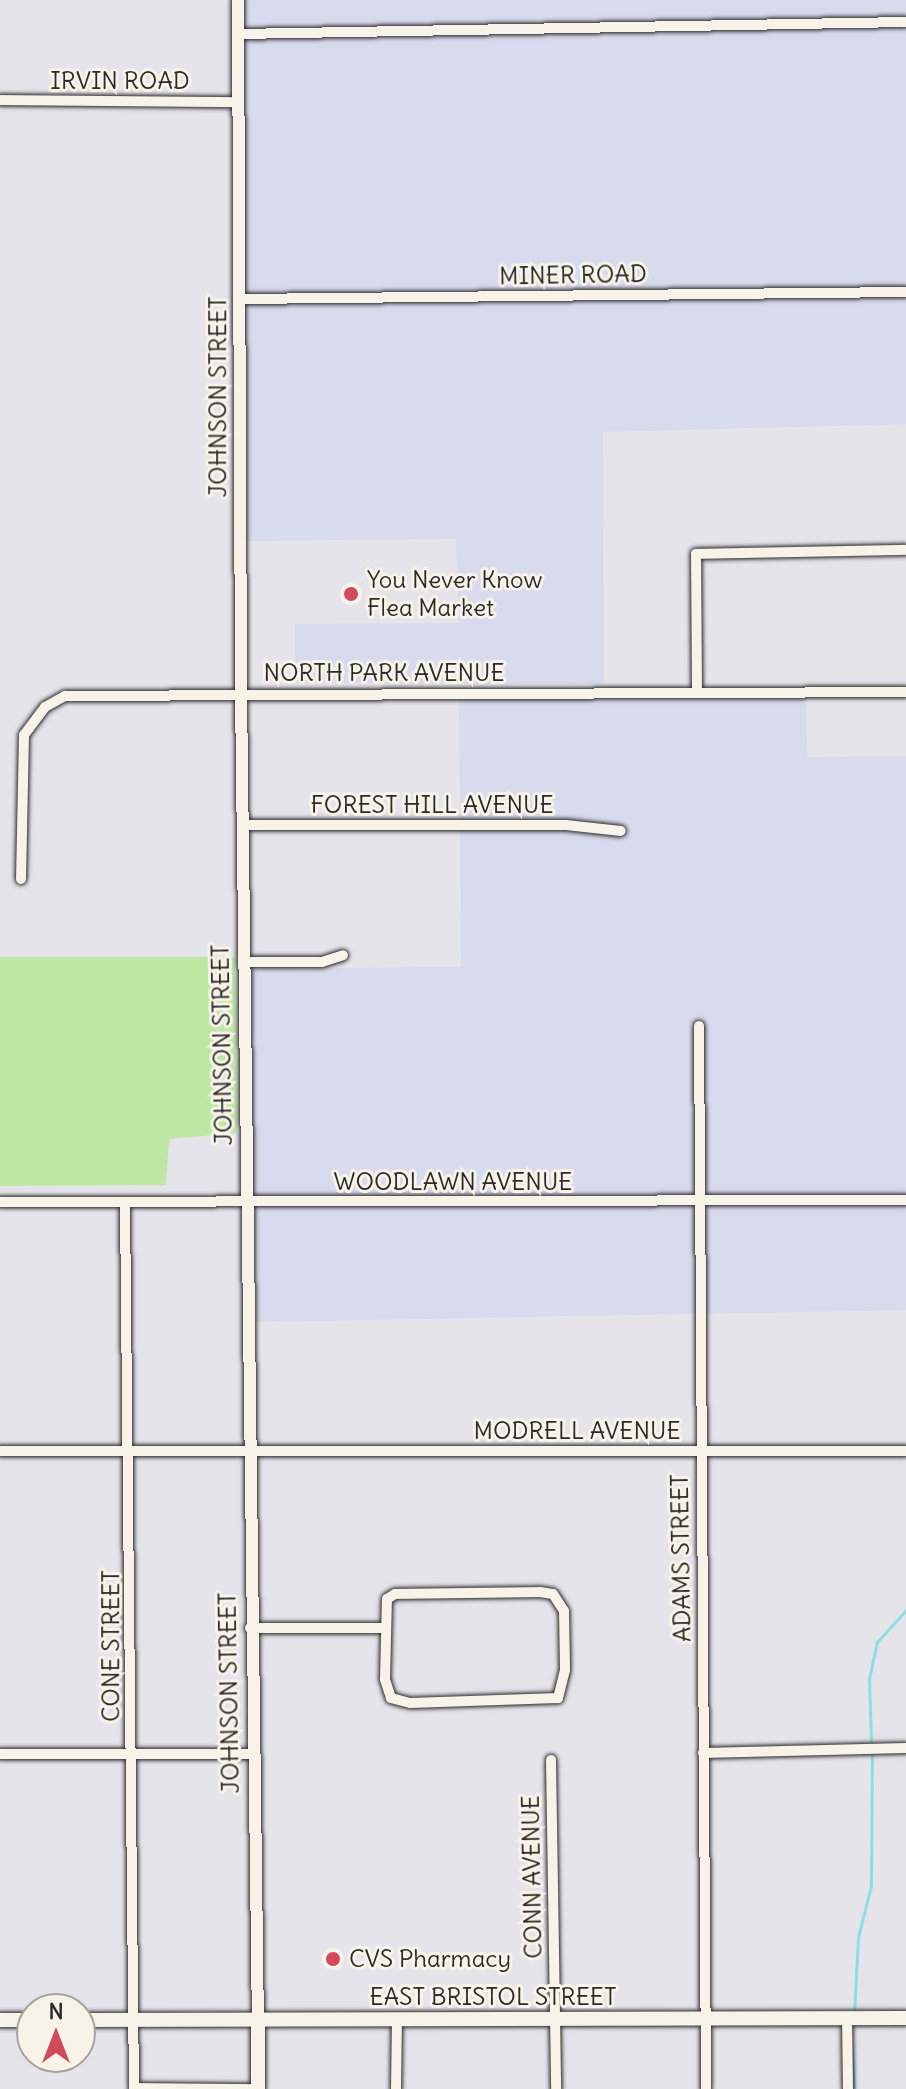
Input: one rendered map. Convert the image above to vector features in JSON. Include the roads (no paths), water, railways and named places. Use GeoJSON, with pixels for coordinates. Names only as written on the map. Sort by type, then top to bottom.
{"type":"FeatureCollection","features":[{"type":"Feature","properties":{"kind":"main road","name":"EAST BRISTOL STREET"},"geometry":{"type":"LineString","coordinates":[[96,2020],[906,2018]]}},
{"type":"Feature","properties":{"kind":"main road","name":"JOHNSON STREET"},"geometry":{"type":"LineString","coordinates":[[258,2020],[258,2089]]}},
{"type":"Feature","properties":{"kind":"street","name":"JOHNSON STREET"},"geometry":{"type":"LineString","coordinates":[[238,0],[245,1200],[251,1754],[258,2020]]}},
{"type":"Feature","properties":{"kind":"street"},"geometry":{"type":"LineString","coordinates":[[239,34],[906,22]]}},
{"type":"Feature","properties":{"kind":"street","name":"IRVIN ROAD"},"geometry":{"type":"LineString","coordinates":[[0,100],[239,102]]}},
{"type":"Feature","properties":{"kind":"street","name":"MINER ROAD"},"geometry":{"type":"LineString","coordinates":[[240,299],[906,292]]}},
{"type":"Feature","properties":{"kind":"street"},"geometry":{"type":"LineString","coordinates":[[697,692],[696,554],[906,550]]}},
{"type":"Feature","properties":{"kind":"street","name":"NORTH PARK AVENUE"},"geometry":{"type":"LineString","coordinates":[[21,879],[24,735],[45,707],[65,696],[99,693],[906,692]]}},
{"type":"Feature","properties":{"kind":"street","name":"FOREST HILL AVENUE"},"geometry":{"type":"LineString","coordinates":[[242,825],[566,825],[621,831]]}},
{"type":"Feature","properties":{"kind":"street"},"geometry":{"type":"LineString","coordinates":[[243,962],[322,962],[343,955]]}},
{"type":"Feature","properties":{"kind":"street","name":"ADAMS STREET"},"geometry":{"type":"LineString","coordinates":[[699,1026],[706,2089]]}},
{"type":"Feature","properties":{"kind":"street","name":"WOODLAWN AVENUE"},"geometry":{"type":"LineString","coordinates":[[0,1202],[699,1203],[906,1200]]}},
{"type":"Feature","properties":{"kind":"street","name":"CONE STREET"},"geometry":{"type":"LineString","coordinates":[[125,1203],[134,2088]]}},
{"type":"Feature","properties":{"kind":"street","name":"MODRELL AVENUE"},"geometry":{"type":"LineString","coordinates":[[0,1451],[906,1451]]}},
{"type":"Feature","properties":{"kind":"street"},"geometry":{"type":"LineString","coordinates":[[395,1594],[553,1594],[564,1611],[564,1683],[558,1698],[547,1702],[398,1702],[386,1691],[384,1628],[384,1607],[395,1594]]}},
{"type":"Feature","properties":{"kind":"street"},"geometry":{"type":"LineString","coordinates":[[250,1628],[384,1628]]}},
{"type":"Feature","properties":{"kind":"street"},"geometry":{"type":"LineString","coordinates":[[703,1753],[906,1748]]}},
{"type":"Feature","properties":{"kind":"street"},"geometry":{"type":"LineString","coordinates":[[0,1754],[251,1754]]}},
{"type":"Feature","properties":{"kind":"street","name":"CONN AVENUE"},"geometry":{"type":"LineString","coordinates":[[551,1760],[556,2089]]}},
{"type":"Feature","properties":{"kind":"street"},"geometry":{"type":"LineString","coordinates":[[847,2018],[848,2089]]}},
{"type":"Feature","properties":{"kind":"street"},"geometry":{"type":"LineString","coordinates":[[396,2089],[397,2019]]}},
{"type":"Feature","properties":{"kind":"street"},"geometry":{"type":"LineString","coordinates":[[134,2088],[258,2089]]}},
{"type":"Feature","properties":{"kind":"waterway"},"geometry":{"type":"LineString","coordinates":[[871,1741],[869,1679],[877,1642],[906,1610]]}},
{"type":"Feature","properties":{"kind":"waterway"},"geometry":{"type":"LineString","coordinates":[[854,2014],[858,1937],[871,1886],[872,1755]]}},
{"type":"Feature","properties":{"kind":"waterway"},"geometry":{"type":"LineString","coordinates":[[852,2053],[854,2089]]}},
{"type":"Feature","properties":{"kind":"place","name":"You Never Know Flea Market"},"geometry":{"type":"Point","coordinates":[351,594]}},
{"type":"Feature","properties":{"kind":"place","name":"CVS Pharmacy"},"geometry":{"type":"Point","coordinates":[333,1959]}}]}
